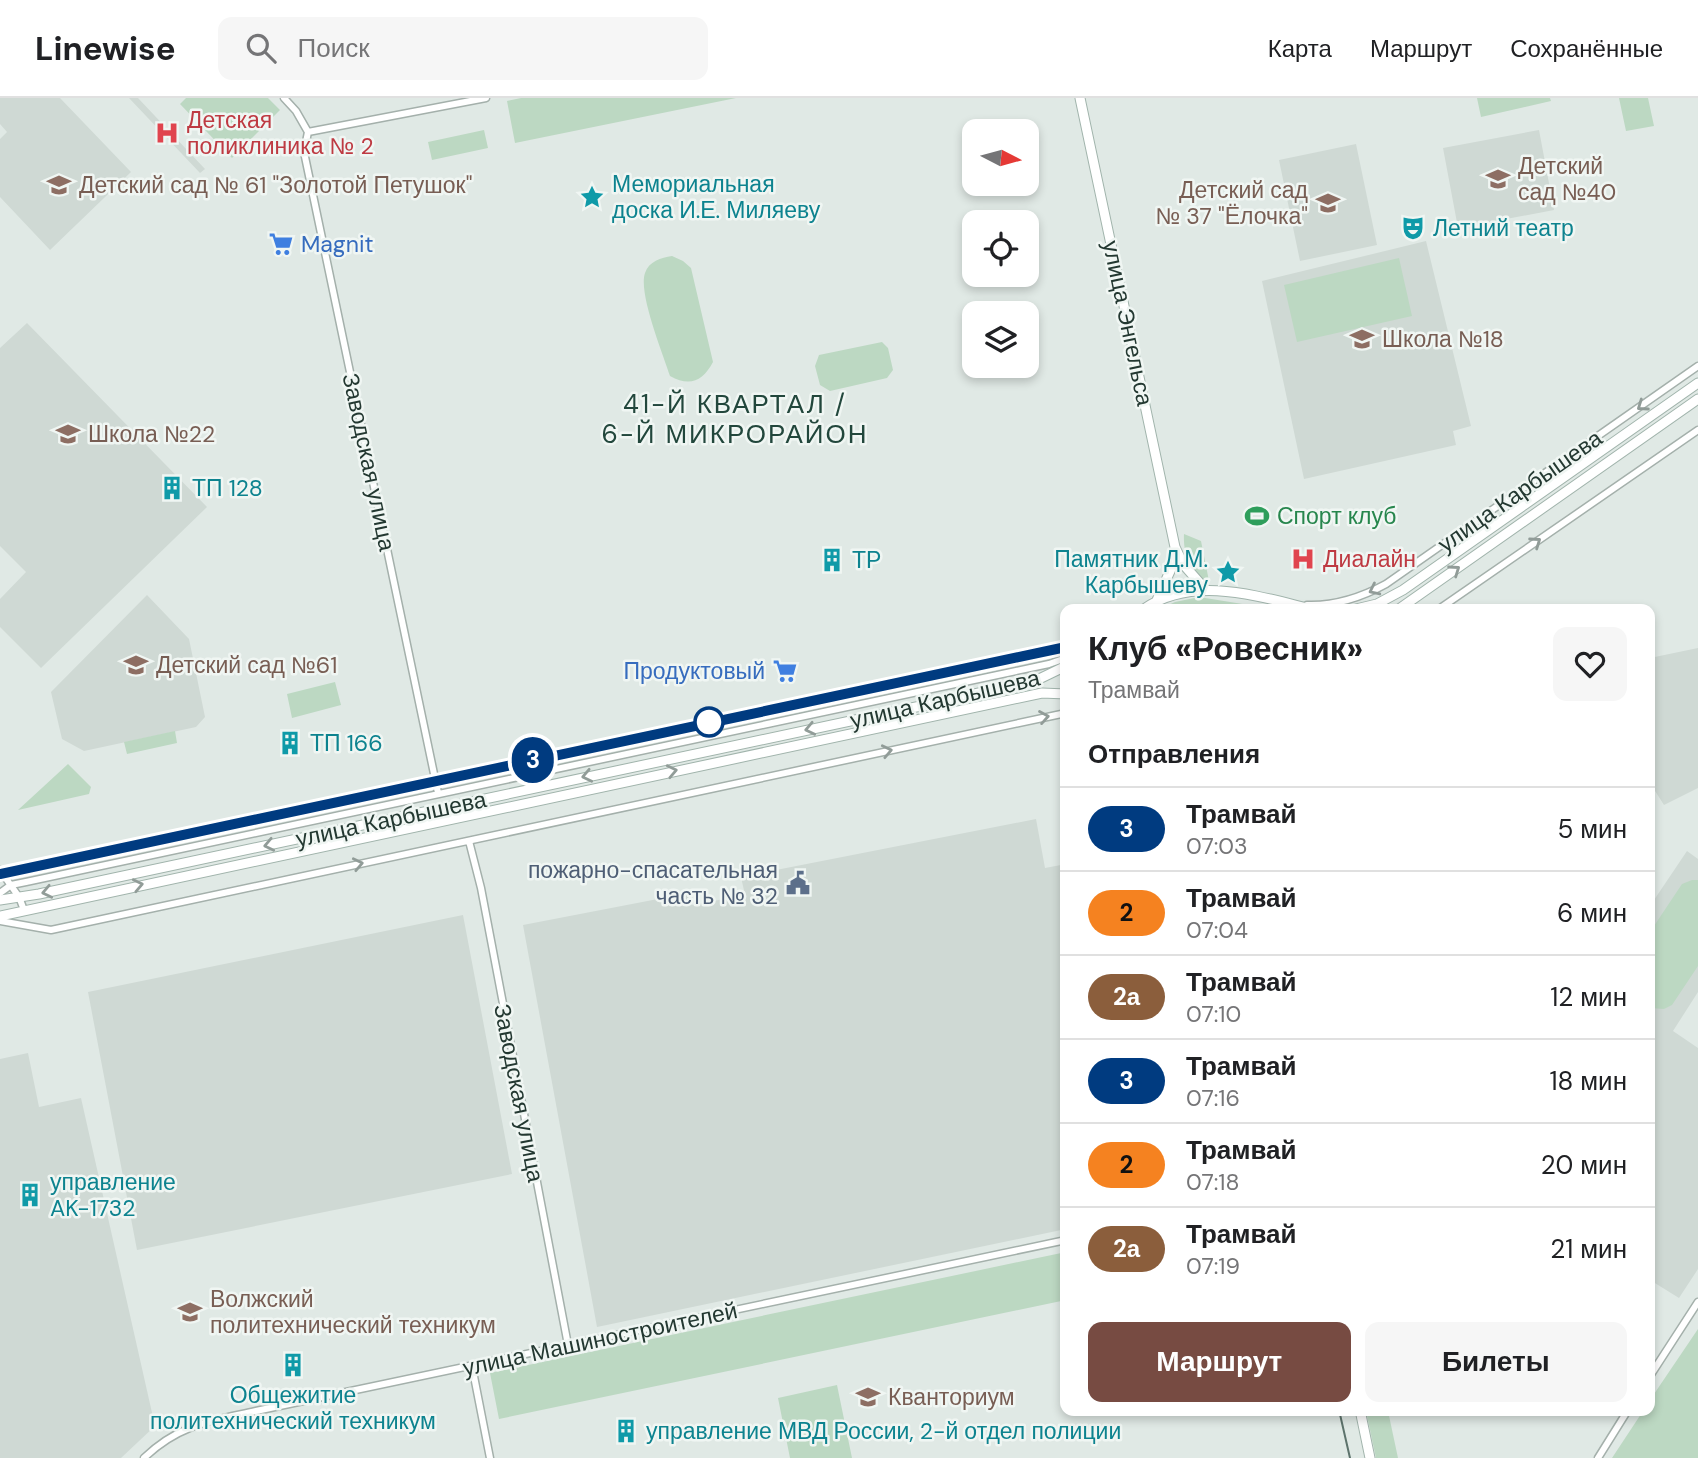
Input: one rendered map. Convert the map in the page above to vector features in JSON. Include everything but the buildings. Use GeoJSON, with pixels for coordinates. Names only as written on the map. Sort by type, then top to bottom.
{"type":"FeatureCollection","features":[{"type":"Feature","properties":{"kind":"street"},"geometry":{"type":"LineString","coordinates":[[284,98],[296,111],[308,132],[486,98]]}},
{"type":"Feature","properties":{"kind":"street","name":"улица Энгельса"},"geometry":{"type":"LineString","coordinates":[[1080,98],[1175,547],[1183,564],[1205,589]]}},
{"type":"Feature","properties":{"kind":"street","name":"Заводская улица"},"geometry":{"type":"LineString","coordinates":[[308,132],[304,152],[438,793]]}},
{"type":"Feature","properties":{"kind":"street","name":"улица Карбышева"},"geometry":{"type":"LineString","coordinates":[[1325,604],[1368,594],[1386,583],[1698,366]]}},
{"type":"Feature","properties":{"kind":"street","name":"улица Карбышева"},"geometry":{"type":"LineString","coordinates":[[1377,604],[1403,590],[1698,383]]}},
{"type":"Feature","properties":{"kind":"street","name":"улица Карбышева"},"geometry":{"type":"LineString","coordinates":[[1406,604],[1698,399]]}},
{"type":"Feature","properties":{"kind":"street"},"geometry":{"type":"LineString","coordinates":[[1446,604],[1698,430]]}},
{"type":"Feature","properties":{"kind":"street","name":"улица Энгельса"},"geometry":{"type":"LineString","coordinates":[[1157,600],[1171,569],[1175,547]]}},
{"type":"Feature","properties":{"kind":"street","name":"улица Карбышева"},"geometry":{"type":"LineString","coordinates":[[1151,604],[1157,600],[1205,589],[1280,604]]}},
{"type":"Feature","properties":{"kind":"street","name":"улица Карбышева"},"geometry":{"type":"LineString","coordinates":[[0,892],[11,885],[1060,660]]}},
{"type":"Feature","properties":{"kind":"street","name":"улица Карбышева"},"geometry":{"type":"LineString","coordinates":[[0,900],[944,701],[1039,679],[1060,669]]}},
{"type":"Feature","properties":{"kind":"street","name":"улица Карбышева"},"geometry":{"type":"LineString","coordinates":[[0,919],[24,910],[1042,693],[1060,694]]}},
{"type":"Feature","properties":{"kind":"street","name":"улица Карбышева"},"geometry":{"type":"LineString","coordinates":[[0,919],[51,930],[1060,714]]}},
{"type":"Feature","properties":{"kind":"street","name":"Заводская улица"},"geometry":{"type":"LineString","coordinates":[[469,841],[481,888],[568,1345]]}},
{"type":"Feature","properties":{"kind":"street"},"geometry":{"type":"LineString","coordinates":[[0,870],[19,897],[24,910]]}},
{"type":"Feature","properties":{"kind":"street","name":"улица Машиностроителей"},"geometry":{"type":"LineString","coordinates":[[144,1458],[161,1441],[189,1427],[1060,1241]]}},
{"type":"Feature","properties":{"kind":"street"},"geometry":{"type":"LineString","coordinates":[[1655,1368],[1698,1302]]}},
{"type":"Feature","properties":{"kind":"street"},"geometry":{"type":"LineString","coordinates":[[472,1366],[490,1458]]}},
{"type":"Feature","properties":{"kind":"street"},"geometry":{"type":"LineString","coordinates":[[1361,1416],[1370,1458]]}},
{"type":"Feature","properties":{"kind":"street"},"geometry":{"type":"LineString","coordinates":[[1598,1458],[1624,1416]]}},
{"type":"Feature","properties":{"kind":"shaded area","name":"Детский сад № 61 \"Золотой Петушок\""},"geometry":{"type":"Polygon","coordinates":[[[0,98],[60,98],[131,172],[50,250],[0,197],[0,139],[7,132],[0,124],[0,98]]]}},
{"type":"Feature","properties":{"kind":"shaded area","name":"Детская поликлиника № 2"},"geometry":{"type":"Polygon","coordinates":[[[129,98],[138,98],[205,169],[200,173],[129,98]]]}},
{"type":"Feature","properties":{"kind":"shaded area","name":"Детский сад №40"},"geometry":{"type":"Polygon","coordinates":[[[1539,130],[1554,210],[1458,228],[1443,148],[1539,130]]]}},
{"type":"Feature","properties":{"kind":"shaded area","name":"Детский сад № 37 \"Ёлочка\""},"geometry":{"type":"Polygon","coordinates":[[[1356,144],[1377,245],[1300,261],[1279,160],[1356,144]]]}},
{"type":"Feature","properties":{"kind":"shaded area","name":"Школа №18"},"geometry":{"type":"Polygon","coordinates":[[[1426,241],[1471,426],[1453,431],[1456,445],[1304,479],[1262,281],[1426,241]]]}},
{"type":"Feature","properties":{"kind":"shaded area","name":"Школа №22"},"geometry":{"type":"Polygon","coordinates":[[[27,323],[207,507],[41,668],[0,627],[0,599],[26,572],[0,546],[0,348],[27,323]]]}},
{"type":"Feature","properties":{"kind":"shaded area","name":"Детский сад №61"},"geometry":{"type":"Polygon","coordinates":[[[147,595],[189,639],[205,717],[196,727],[84,751],[62,739],[51,692],[147,595]]]}},
{"type":"Feature","properties":{"kind":"shaded area"},"geometry":{"type":"Polygon","coordinates":[[[1698,648],[1698,788],[1664,805],[1655,791],[1655,657],[1698,648]]]}},
{"type":"Feature","properties":{"kind":"shaded area"},"geometry":{"type":"Polygon","coordinates":[[[1036,819],[1045,868],[1060,865],[1060,1230],[597,1327],[523,925],[689,893],[692,905],[745,895],[741,877],[1036,819]]]}},
{"type":"Feature","properties":{"kind":"shaded area"},"geometry":{"type":"Polygon","coordinates":[[[1687,851],[1698,859],[1698,992],[1673,1031],[1698,1048],[1698,1269],[1679,1298],[1655,1283],[1655,899],[1687,851]]]}},
{"type":"Feature","properties":{"kind":"shaded area"},"geometry":{"type":"Polygon","coordinates":[[[463,915],[512,1174],[137,1250],[88,992],[463,915]]]}},
{"type":"Feature","properties":{"kind":"shaded area"},"geometry":{"type":"Polygon","coordinates":[[[28,1053],[39,1107],[81,1098],[155,1426],[121,1458],[0,1458],[0,1059],[28,1053]]]}},
{"type":"Feature","properties":{"kind":"green space"},"geometry":{"type":"Polygon","coordinates":[[[186,98],[268,98],[280,110],[232,158],[180,104],[186,98]]]}},
{"type":"Feature","properties":{"kind":"green space"},"geometry":{"type":"Polygon","coordinates":[[[521,98],[736,98],[515,143],[507,101],[521,98]]]}},
{"type":"Feature","properties":{"kind":"green space"},"geometry":{"type":"Polygon","coordinates":[[[1477,98],[1550,98],[1551,101],[1481,117],[1477,98]]]}},
{"type":"Feature","properties":{"kind":"green space"},"geometry":{"type":"Polygon","coordinates":[[[1619,98],[1648,98],[1654,126],[1626,131],[1619,98]]]}},
{"type":"Feature","properties":{"kind":"green space"},"geometry":{"type":"Polygon","coordinates":[[[484,130],[488,148],[432,160],[428,142],[484,130]]]}},
{"type":"Feature","properties":{"kind":"green space"},"geometry":{"type":"Polygon","coordinates":[[[672,256],[691,268],[713,362],[705,374],[690,381],[670,376],[645,294],[645,273],[649,266],[672,256]]]}},
{"type":"Feature","properties":{"kind":"green space"},"geometry":{"type":"Polygon","coordinates":[[[1399,258],[1412,316],[1297,342],[1284,285],[1399,258]]]}},
{"type":"Feature","properties":{"kind":"green space"},"geometry":{"type":"Polygon","coordinates":[[[882,342],[888,348],[893,370],[887,378],[830,391],[820,385],[815,366],[819,355],[882,342]]]}},
{"type":"Feature","properties":{"kind":"green space"},"geometry":{"type":"Polygon","coordinates":[[[1184,534],[1201,541],[1209,581],[1192,569],[1185,548],[1184,534]]]}},
{"type":"Feature","properties":{"kind":"green space"},"geometry":{"type":"Polygon","coordinates":[[[1199,597],[1243,604],[1171,604],[1199,597]]]}},
{"type":"Feature","properties":{"kind":"green space"},"geometry":{"type":"Polygon","coordinates":[[[335,682],[341,705],[292,718],[287,694],[335,682]]]}},
{"type":"Feature","properties":{"kind":"green space"},"geometry":{"type":"Polygon","coordinates":[[[175,731],[177,743],[127,754],[124,742],[175,731]]]}},
{"type":"Feature","properties":{"kind":"green space"},"geometry":{"type":"Polygon","coordinates":[[[68,764],[91,787],[89,794],[18,810],[68,764]]]}},
{"type":"Feature","properties":{"kind":"green space"},"geometry":{"type":"Polygon","coordinates":[[[1698,880],[1698,966],[1672,1005],[1664,1009],[1655,1008],[1655,924],[1682,884],[1698,880]]]}},
{"type":"Feature","properties":{"kind":"green space"},"geometry":{"type":"Polygon","coordinates":[[[1060,1253],[1060,1301],[499,1419],[490,1373],[1060,1253]]]}},
{"type":"Feature","properties":{"kind":"green space"},"geometry":{"type":"Polygon","coordinates":[[[1698,1329],[1698,1458],[1612,1458],[1640,1416],[1655,1416],[1655,1393],[1698,1329]]]}},
{"type":"Feature","properties":{"kind":"green space"},"geometry":{"type":"Polygon","coordinates":[[[837,1385],[852,1458],[790,1458],[778,1398],[837,1385]]]}},
{"type":"Feature","properties":{"kind":"green space"},"geometry":{"type":"Polygon","coordinates":[[[1367,1416],[1389,1416],[1398,1458],[1376,1458],[1367,1416]]]}},
{"type":"Feature","properties":{"kind":"tram line"},"geometry":{"type":"LineString","coordinates":[[0,874],[1060,648]]}},
{"type":"Feature","properties":{"kind":"tram line","name":"3"},"geometry":{"type":"LineString","coordinates":[[0,874],[1060,648]]}},
{"type":"Feature","properties":{"kind":"tram line"},"geometry":{"type":"LineString","coordinates":[[1340,1416],[1350,1458]]}},
{"type":"Feature","properties":{"kind":"place","name":"Детская поликлиника № 2"},"geometry":{"type":"Point","coordinates":[167,133]}},
{"type":"Feature","properties":{"kind":"place","name":"Детский сад №40"},"geometry":{"type":"Point","coordinates":[1498,179]}},
{"type":"Feature","properties":{"kind":"place","name":"Детский сад № 61 \"Золотой Петушок\""},"geometry":{"type":"Point","coordinates":[59,185]}},
{"type":"Feature","properties":{"kind":"place","name":"Мемориальная доска И.Е. Миляеву"},"geometry":{"type":"Point","coordinates":[592,197]}},
{"type":"Feature","properties":{"kind":"place","name":"Детский сад № 37 \"Ёлочка\""},"geometry":{"type":"Point","coordinates":[1328,203]}},
{"type":"Feature","properties":{"kind":"place","name":"Летний театр"},"geometry":{"type":"Point","coordinates":[1413,228]}},
{"type":"Feature","properties":{"kind":"place","name":"Magnit"},"geometry":{"type":"Point","coordinates":[281,244]}},
{"type":"Feature","properties":{"kind":"place","name":"Школа №18"},"geometry":{"type":"Point","coordinates":[1362,339]}},
{"type":"Feature","properties":{"kind":"place","name":"Школа №22"},"geometry":{"type":"Point","coordinates":[68,434]}},
{"type":"Feature","properties":{"kind":"place","name":"ТП 128"},"geometry":{"type":"Point","coordinates":[172,488]}},
{"type":"Feature","properties":{"kind":"place","name":"Спорт клуб"},"geometry":{"type":"Point","coordinates":[1257,516]}},
{"type":"Feature","properties":{"kind":"place","name":"Диалайн"},"geometry":{"type":"Point","coordinates":[1303,559]}},
{"type":"Feature","properties":{"kind":"place","name":"ТР"},"geometry":{"type":"Point","coordinates":[832,560]}},
{"type":"Feature","properties":{"kind":"place","name":"Памятник Д.М. Карбышеву"},"geometry":{"type":"Point","coordinates":[1228,572]}},
{"type":"Feature","properties":{"kind":"place","name":"Детский сад №61"},"geometry":{"type":"Point","coordinates":[136,665]}},
{"type":"Feature","properties":{"kind":"place","name":"Продуктовый"},"geometry":{"type":"Point","coordinates":[785,671]}},
{"type":"Feature","properties":{"kind":"place","name":"ТП 166"},"geometry":{"type":"Point","coordinates":[290,743]}},
{"type":"Feature","properties":{"kind":"place","name":"пожарно-спасательная часть № 32"},"geometry":{"type":"Point","coordinates":[798,883]}},
{"type":"Feature","properties":{"kind":"place","name":"управление AK-1732"},"geometry":{"type":"Point","coordinates":[30,1195]}},
{"type":"Feature","properties":{"kind":"place","name":"Волжский политехнический техникум"},"geometry":{"type":"Point","coordinates":[190,1312]}},
{"type":"Feature","properties":{"kind":"place","name":"Общежитие политехнический техникум"},"geometry":{"type":"Point","coordinates":[293,1365]}},
{"type":"Feature","properties":{"kind":"place","name":"Кванториум"},"geometry":{"type":"Point","coordinates":[868,1397]}},
{"type":"Feature","properties":{"kind":"place","name":"управление МВД России, 2-й отдел полиции"},"geometry":{"type":"Point","coordinates":[626,1431]}},
{"type":"Feature","properties":{"kind":"district","name":"41-Й КВАРТАЛ / 6-Й МИКРОРАЙОН"},"geometry":{"type":"Point","coordinates":[735,419]}}]}
